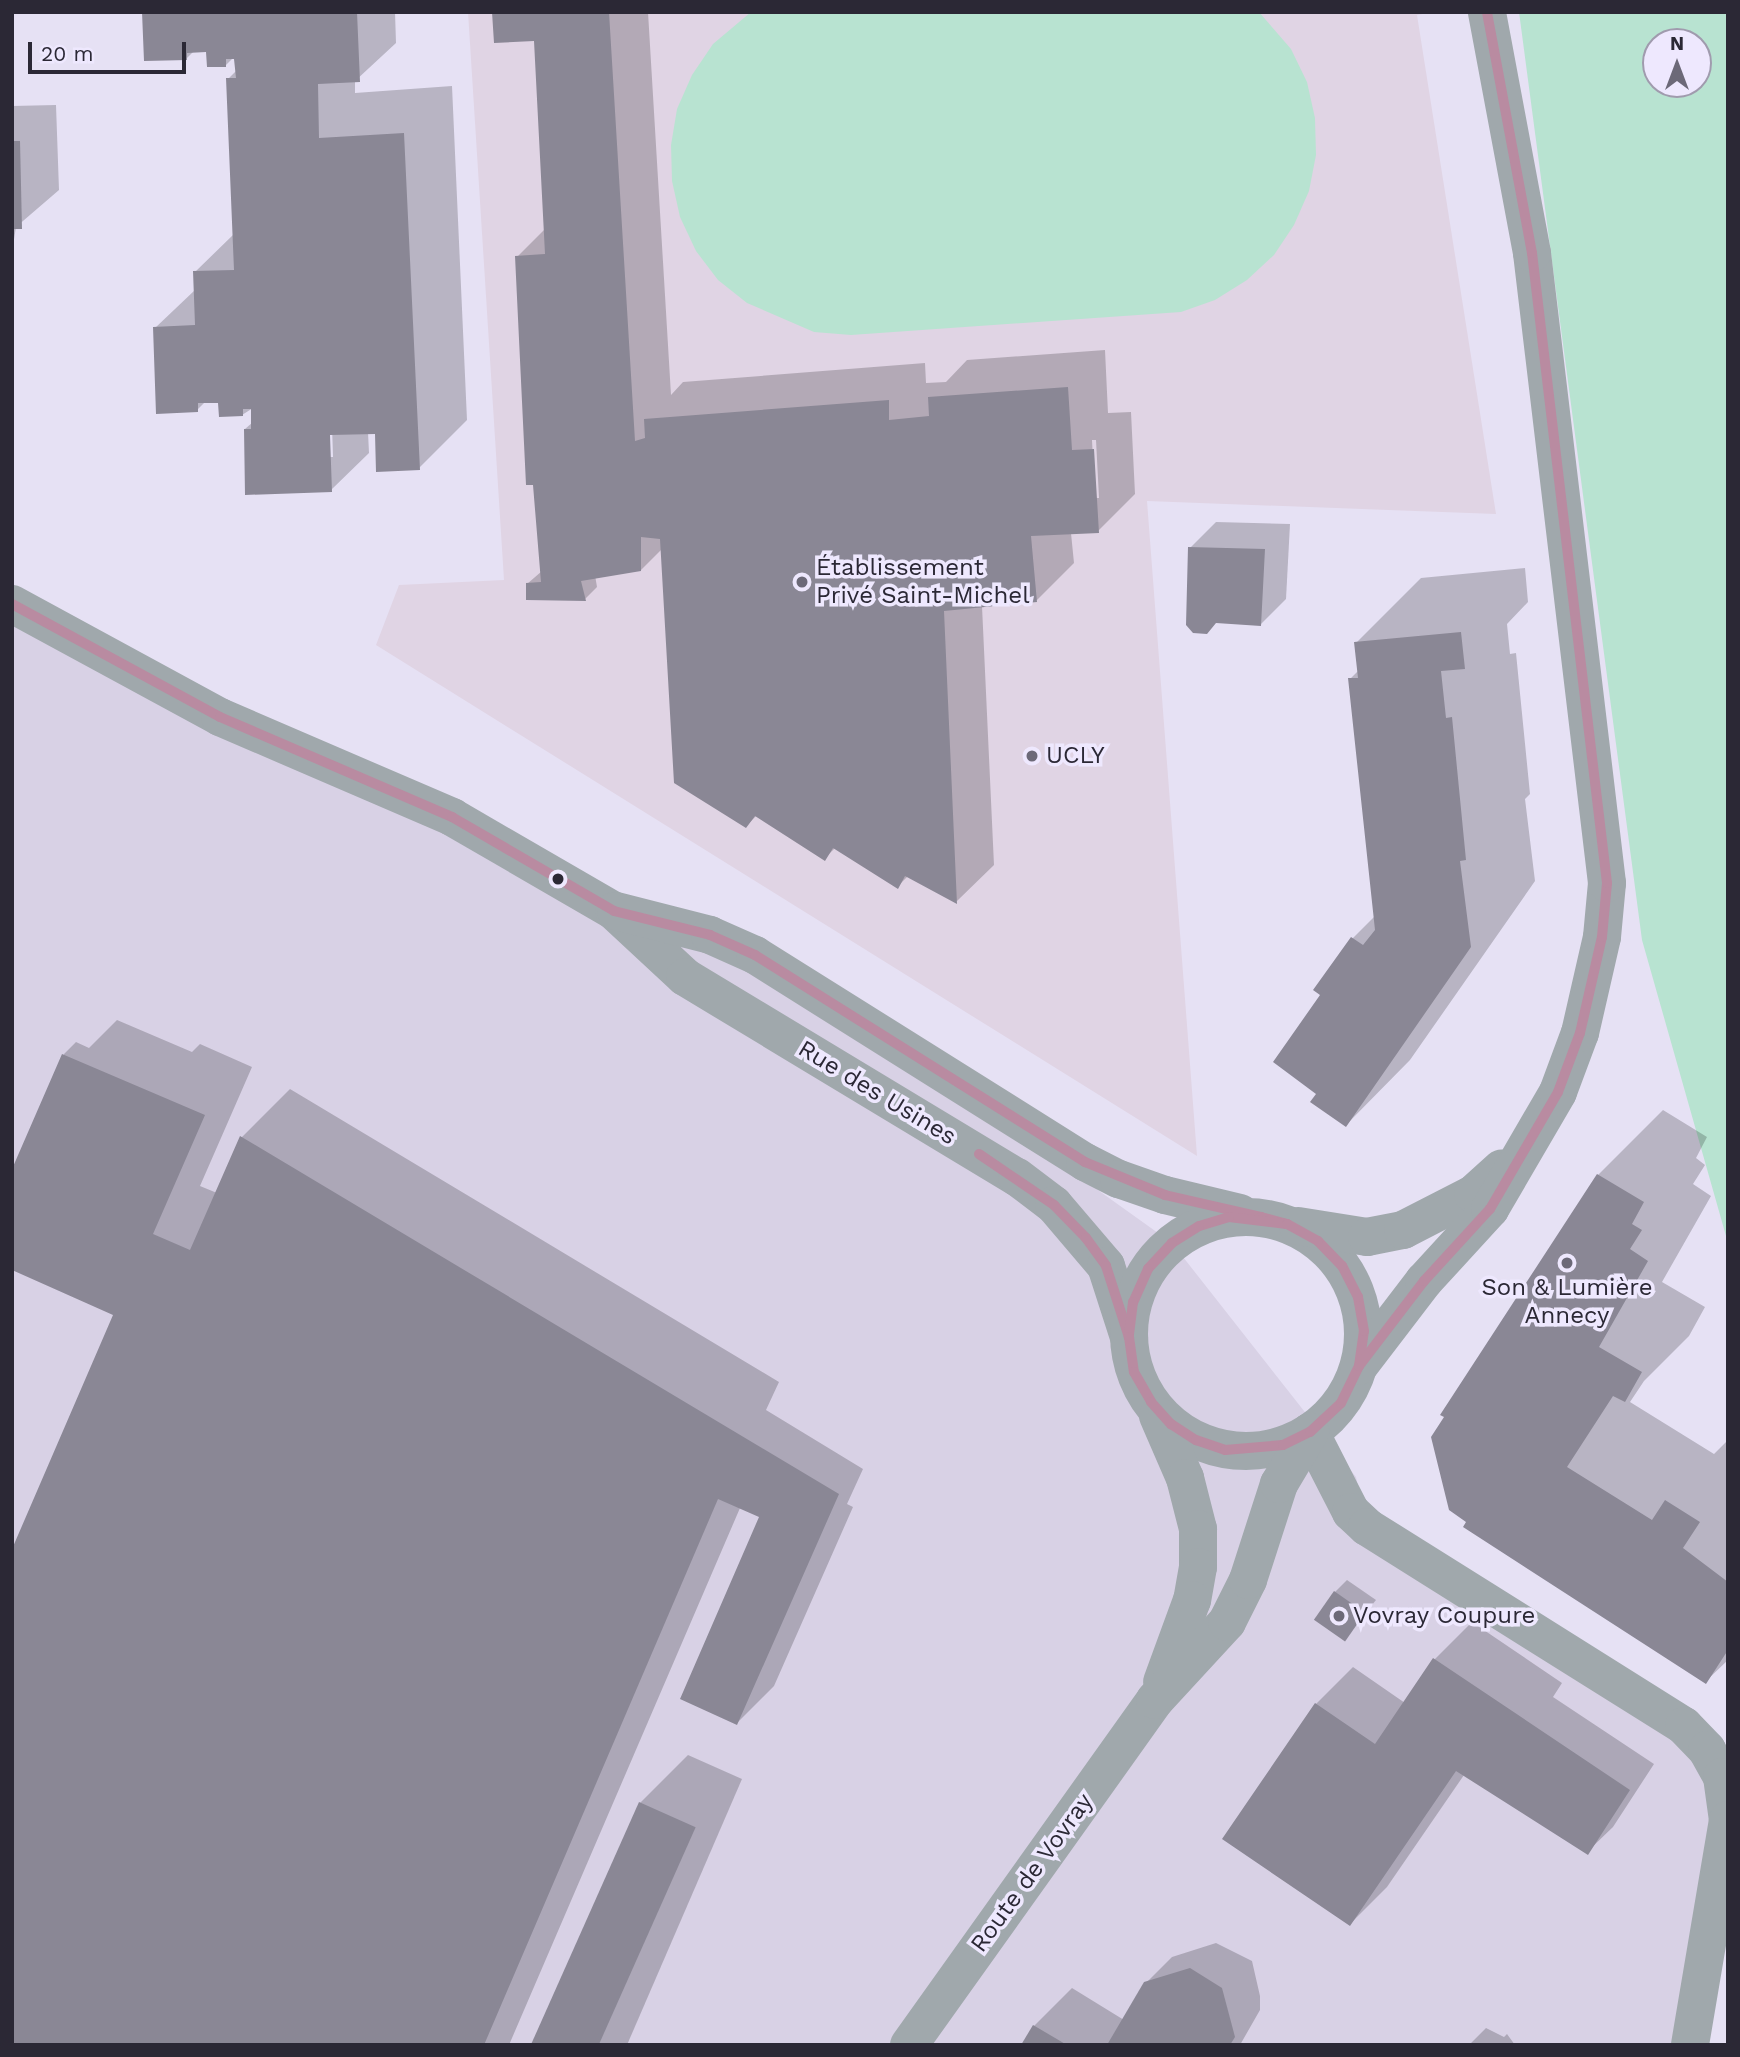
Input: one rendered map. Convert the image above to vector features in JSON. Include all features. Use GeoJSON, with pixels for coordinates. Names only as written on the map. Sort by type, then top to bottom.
{"type":"FeatureCollection","features":[{"type":"Feature","properties":{"kind":"street"},"geometry":{"type":"LineString","coordinates":[[1487,12],[1532,253],[1607,883],[1602,937],[1580,1033],[1558,1092],[1518,1153],[1490,1209],[1423,1281],[1359,1366],[1341,1403],[1310,1432],[1283,1445],[1254,1451],[1225,1450],[1196,1440],[1171,1424],[1150,1402],[1134,1372],[1129,1337],[1133,1301],[1148,1269],[1172,1243],[1219,1220],[1274,1221],[1367,1237],[1403,1230],[1473,1194],[1518,1153]]}},
{"type":"Feature","properties":{"kind":"street","name":"Rue des Usines"},"geometry":{"type":"LineString","coordinates":[[12,604],[220,717],[452,817],[614,911],[685,977],[1017,1177],[1054,1205],[1106,1266],[1129,1337]]}},
{"type":"Feature","properties":{"kind":"street","name":"Rue des Usines"},"geometry":{"type":"LineString","coordinates":[[614,911],[710,935],[755,955],[1085,1162],[1119,1179],[1165,1195],[1274,1221]]}},
{"type":"Feature","properties":{"kind":"street"},"geometry":{"type":"LineString","coordinates":[[1274,1221],[1318,1241],[1342,1266],[1358,1297],[1364,1331],[1359,1366]]}},
{"type":"Feature","properties":{"kind":"street","name":"Route de Vovray"},"geometry":{"type":"LineString","coordinates":[[1150,1402],[1174,1445],[1198,1529],[1198,1567],[1192,1600],[1155,1700]]}},
{"type":"Feature","properties":{"kind":"street"},"geometry":{"type":"LineString","coordinates":[[1310,1432],[1345,1503],[1367,1527],[1684,1726],[1712,1757],[1721,1777],[1728,1819],[1690,2045]]}},
{"type":"Feature","properties":{"kind":"street","name":"Route de Vovray"},"geometry":{"type":"LineString","coordinates":[[909,2045],[1155,1700],[1227,1622],[1248,1580],[1279,1484],[1310,1432]]}},
{"type":"Feature","properties":{"kind":"shaded area","name":"Établissement Privé Saint-Michel"},"geometry":{"type":"Polygon","coordinates":[[[468,12],[1433,12],[1417,15],[1496,514],[1147,501],[1197,1156],[376,645],[399,585],[504,580],[468,12]]]}},
{"type":"Feature","properties":{"kind":"shaded area"},"geometry":{"type":"Polygon","coordinates":[[[12,602],[871,1028],[1172,1243],[1356,1477],[1367,1527],[1715,1763],[1690,2045],[12,2045],[12,602]]]}},
{"type":"Feature","properties":{"kind":"green space"},"geometry":{"type":"Polygon","coordinates":[[[751,12],[1259,12],[1291,49],[1307,82],[1315,118],[1316,155],[1309,191],[1294,225],[1274,255],[1247,280],[1215,300],[1181,312],[851,335],[814,332],[747,303],[718,280],[696,251],[680,217],[672,181],[671,145],[677,109],[692,75],[713,44],[751,12]]]}},
{"type":"Feature","properties":{"kind":"green space"},"geometry":{"type":"Polygon","coordinates":[[[1519,12],[1728,12],[1728,1243],[1642,940],[1519,12]]]}},
{"type":"Feature","properties":{"kind":"building"},"geometry":{"type":"Polygon","coordinates":[[[142,12],[357,12],[360,82],[318,84],[319,138],[404,133],[420,470],[376,472],[375,434],[330,435],[332,492],[245,495],[244,429],[251,429],[251,409],[243,409],[243,416],[219,417],[218,403],[198,403],[198,412],[156,414],[153,327],[195,325],[193,271],[234,270],[226,78],[236,78],[234,59],[226,59],[226,67],[207,67],[206,52],[187,53],[187,60],[144,61],[142,12]]]}},
{"type":"Feature","properties":{"kind":"building"},"geometry":{"type":"Polygon","coordinates":[[[492,12],[609,12],[635,441],[645,438],[644,419],[889,400],[889,420],[929,416],[928,397],[1068,387],[1072,450],[1094,449],[1099,533],[1031,536],[1037,602],[944,611],[957,904],[905,876],[898,889],[833,848],[825,861],[755,816],[746,828],[674,783],[660,539],[641,537],[641,571],[581,581],[586,601],[526,600],[526,583],[541,582],[533,485],[526,485],[515,256],[545,254],[534,41],[494,43],[492,12]]]}},
{"type":"Feature","properties":{"kind":"building"},"geometry":{"type":"Polygon","coordinates":[[[12,141],[20,141],[22,229],[12,229],[12,141]]]}},
{"type":"Feature","properties":{"kind":"building"},"geometry":{"type":"Polygon","coordinates":[[[1188,547],[1265,549],[1261,626],[1216,623],[1207,634],[1193,633],[1186,625],[1188,547]]]}},
{"type":"Feature","properties":{"kind":"building"},"geometry":{"type":"Polygon","coordinates":[[[1461,632],[1465,669],[1441,671],[1446,718],[1452,717],[1466,860],[1460,861],[1471,947],[1346,1127],[1310,1102],[1316,1094],[1273,1062],[1320,995],[1313,990],[1351,937],[1363,945],[1375,930],[1348,678],[1358,678],[1354,642],[1461,632]]]}},
{"type":"Feature","properties":{"kind":"building"},"geometry":{"type":"Polygon","coordinates":[[[62,1054],[205,1115],[153,1234],[190,1250],[240,1136],[839,1494],[737,1725],[680,1699],[759,1517],[718,1499],[484,2045],[12,2045],[12,1549],[113,1315],[12,1270],[12,1169],[62,1054]]]}},
{"type":"Feature","properties":{"kind":"building"},"geometry":{"type":"Polygon","coordinates":[[[1597,1174],[1644,1202],[1632,1224],[1642,1230],[1630,1249],[1648,1261],[1599,1347],[1642,1372],[1625,1402],[1613,1396],[1567,1467],[1652,1520],[1665,1500],[1700,1522],[1683,1548],[1728,1582],[1728,1650],[1706,1684],[1463,1527],[1466,1522],[1449,1510],[1431,1437],[1444,1417],[1440,1415],[1597,1174]]]}},
{"type":"Feature","properties":{"kind":"building","name":"Vovray Coupure"},"geometry":{"type":"Polygon","coordinates":[[[1334,1591],[1365,1613],[1345,1641],[1314,1620],[1334,1591]]]}},
{"type":"Feature","properties":{"kind":"building"},"geometry":{"type":"Polygon","coordinates":[[[1433,1658],[1630,1790],[1588,1855],[1456,1771],[1350,1926],[1222,1839],[1315,1703],[1375,1744],[1433,1658]]]}},
{"type":"Feature","properties":{"kind":"building"},"geometry":{"type":"Polygon","coordinates":[[[639,1802],[696,1827],[599,2045],[531,2044],[639,1802]]]}},
{"type":"Feature","properties":{"kind":"building"},"geometry":{"type":"Polygon","coordinates":[[[1190,1968],[1222,1988],[1235,2037],[1230,2045],[1107,2045],[1144,1982],[1190,1968]]]}},
{"type":"Feature","properties":{"kind":"building"},"geometry":{"type":"Polygon","coordinates":[[[1033,2025],[1067,2045],[1021,2045],[1033,2025]]]}},
{"type":"Feature","properties":{"kind":"transit line"},"geometry":{"type":"LineString","coordinates":[[1359,1366],[1424,1281],[1490,1209],[1558,1092],[1580,1033],[1602,937],[1607,883],[1532,253],[1487,12]]}},
{"type":"Feature","properties":{"kind":"transit line"},"geometry":{"type":"LineString","coordinates":[[12,604],[220,717],[452,817],[614,911],[710,935],[755,955],[1085,1162],[1165,1195],[1261,1217]]}},
{"type":"Feature","properties":{"kind":"transit line"},"geometry":{"type":"LineString","coordinates":[[979,1154],[1054,1205],[1086,1238],[1106,1266],[1129,1337]]}},
{"type":"Feature","properties":{"kind":"transit line"},"geometry":{"type":"LineString","coordinates":[[1229,1217],[1261,1217],[1287,1224]]}},
{"type":"Feature","properties":{"kind":"transit line"},"geometry":{"type":"LineString","coordinates":[[1229,1217],[1287,1224]]}},
{"type":"Feature","properties":{"kind":"transit line"},"geometry":{"type":"LineString","coordinates":[[1229,1217],[1199,1226],[1172,1243],[1148,1269],[1133,1302],[1129,1337],[1134,1372],[1151,1402],[1171,1424],[1196,1440],[1225,1450],[1283,1445],[1310,1432],[1341,1403],[1359,1366],[1364,1331],[1358,1297],[1342,1266],[1318,1241],[1287,1224]]}},
{"type":"Feature","properties":{"kind":"place","name":"Établissement Privé Saint-Michel"},"geometry":{"type":"Point","coordinates":[802,582]}},
{"type":"Feature","properties":{"kind":"place","name":"UCLY"},"geometry":{"type":"Point","coordinates":[1032,756]}},
{"type":"Feature","properties":{"kind":"place","name":"Son & Lumière Annecy"},"geometry":{"type":"Point","coordinates":[1567,1263]}},
{"type":"Feature","properties":{"kind":"place","name":"Vovray Coupure"},"geometry":{"type":"Point","coordinates":[1339,1616]}}]}
